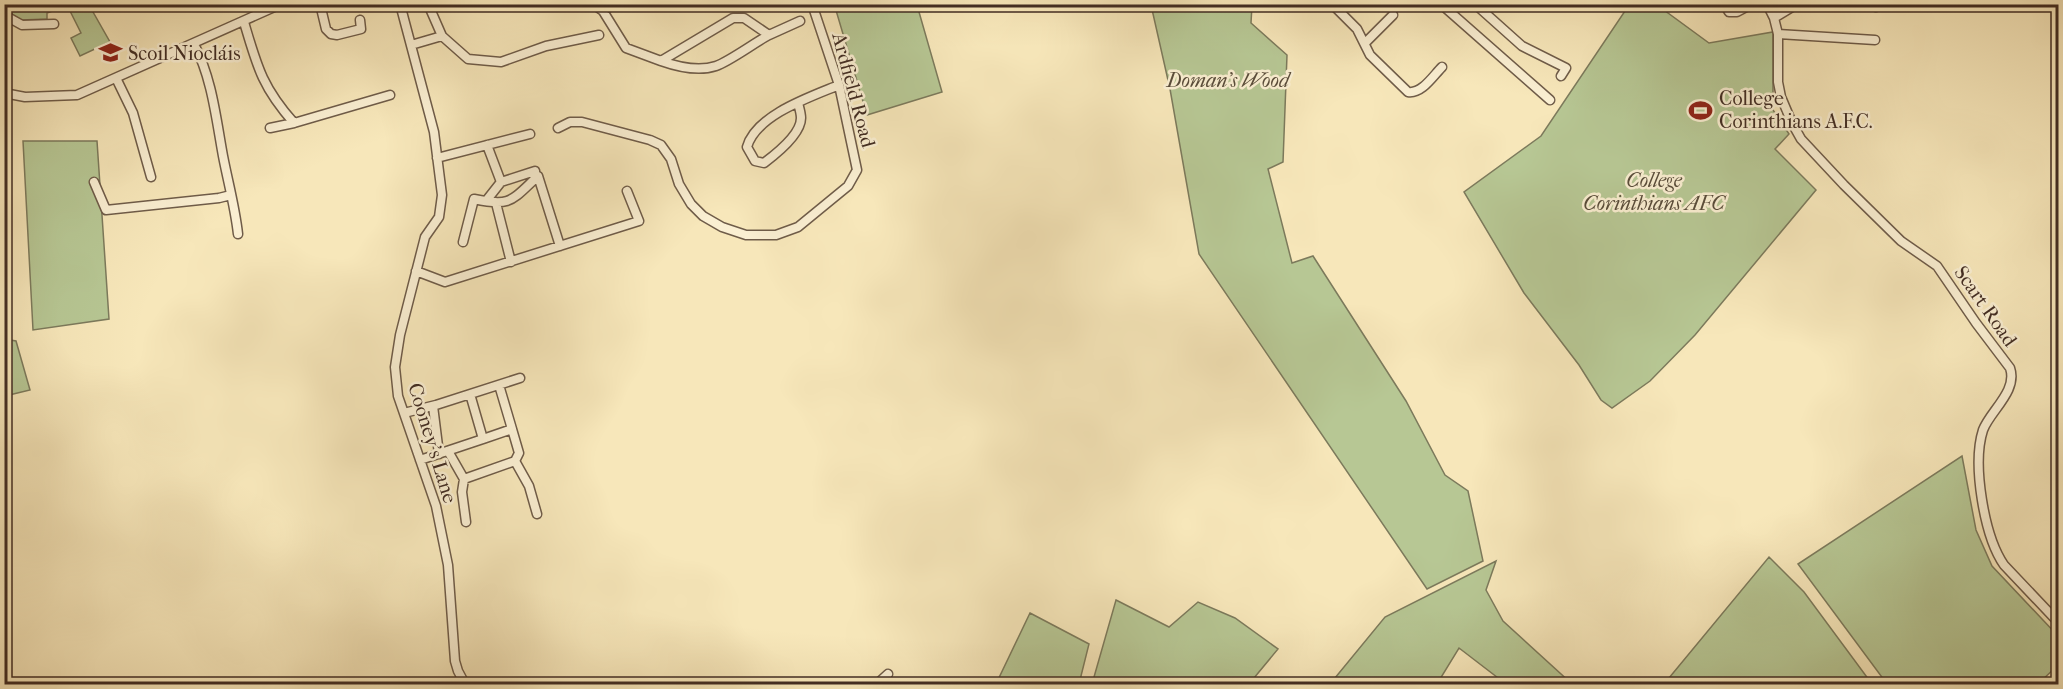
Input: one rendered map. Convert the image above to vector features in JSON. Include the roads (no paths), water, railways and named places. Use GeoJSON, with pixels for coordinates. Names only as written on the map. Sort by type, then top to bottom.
{"type":"FeatureCollection","features":[{"type":"Feature","properties":{"kind":"street"},"geometry":{"type":"LineString","coordinates":[[4,93],[25,97],[70,96],[85,92],[281,4]]}},
{"type":"Feature","properties":{"kind":"street"},"geometry":{"type":"LineString","coordinates":[[320,4],[326,29],[331,34],[337,35],[361,28],[360,20]]}},
{"type":"Feature","properties":{"kind":"street","name":"Cooney's Lane"},"geometry":{"type":"LineString","coordinates":[[400,4],[434,132],[442,195],[439,217],[426,237],[416,271],[400,335],[395,367],[398,396],[436,506],[448,565],[455,661],[465,684]]}},
{"type":"Feature","properties":{"kind":"street"},"geometry":{"type":"LineString","coordinates":[[428,4],[442,36],[468,59],[501,62],[546,46],[599,35]]}},
{"type":"Feature","properties":{"kind":"street"},"geometry":{"type":"LineString","coordinates":[[593,4],[603,11],[626,48],[678,67],[716,66],[769,35],[800,21]]}},
{"type":"Feature","properties":{"kind":"street"},"geometry":{"type":"LineString","coordinates":[[603,11],[614,4]]}},
{"type":"Feature","properties":{"kind":"street","name":"Ardfield Road"},"geometry":{"type":"LineString","coordinates":[[558,128],[570,122],[582,122],[656,142],[667,151],[684,194],[691,204],[703,216],[734,232],[761,236],[776,235],[801,224],[848,186],[858,170],[839,85],[812,4]]}},
{"type":"Feature","properties":{"kind":"street"},"geometry":{"type":"LineString","coordinates":[[1332,4],[1357,29],[1370,55],[1408,92],[1413,93],[1419,90],[1442,67]]}},
{"type":"Feature","properties":{"kind":"street"},"geometry":{"type":"LineString","coordinates":[[1441,4],[1550,100]]}},
{"type":"Feature","properties":{"kind":"street"},"geometry":{"type":"LineString","coordinates":[[1475,4],[1522,46],[1566,68],[1561,76]]}},
{"type":"Feature","properties":{"kind":"street"},"geometry":{"type":"LineString","coordinates":[[1724,4],[1729,12],[1737,12],[1752,4]]}},
{"type":"Feature","properties":{"kind":"street","name":"Scart Road"},"geometry":{"type":"LineString","coordinates":[[1767,4],[1778,34],[1778,82],[1781,97],[1801,139],[1901,242],[1937,266],[2010,368],[2012,373],[2009,387],[1988,419],[1981,440],[1980,475],[1985,515],[1992,545],[2004,565],[2058,621]]}},
{"type":"Feature","properties":{"kind":"street"},"geometry":{"type":"LineString","coordinates":[[1774,18],[1797,4]]}},
{"type":"Feature","properties":{"kind":"street"},"geometry":{"type":"LineString","coordinates":[[1868,4],[1876,7],[1880,4]]}},
{"type":"Feature","properties":{"kind":"street"},"geometry":{"type":"LineString","coordinates":[[4,15],[22,25],[54,24]]}},
{"type":"Feature","properties":{"kind":"street"},"geometry":{"type":"LineString","coordinates":[[1365,43],[1393,15]]}},
{"type":"Feature","properties":{"kind":"street"},"geometry":{"type":"LineString","coordinates":[[661,62],[733,18],[744,18],[769,35]]}},
{"type":"Feature","properties":{"kind":"street"},"geometry":{"type":"LineString","coordinates":[[244,22],[256,66],[264,83],[294,123]]}},
{"type":"Feature","properties":{"kind":"street"},"geometry":{"type":"LineString","coordinates":[[1778,34],[1875,40]]}},
{"type":"Feature","properties":{"kind":"street"},"geometry":{"type":"LineString","coordinates":[[411,45],[442,36]]}},
{"type":"Feature","properties":{"kind":"street"},"geometry":{"type":"LineString","coordinates":[[194,44],[203,62],[211,91],[238,234]]}},
{"type":"Feature","properties":{"kind":"street"},"geometry":{"type":"LineString","coordinates":[[116,78],[133,113],[152,177]]}},
{"type":"Feature","properties":{"kind":"street"},"geometry":{"type":"LineString","coordinates":[[798,103],[801,119],[796,131],[780,151],[764,163],[755,161],[747,147],[750,137],[761,125],[798,103],[839,85]]}},
{"type":"Feature","properties":{"kind":"street"},"geometry":{"type":"LineString","coordinates":[[270,128],[390,95]]}},
{"type":"Feature","properties":{"kind":"street"},"geometry":{"type":"LineString","coordinates":[[437,158],[530,134]]}},
{"type":"Feature","properties":{"kind":"street"},"geometry":{"type":"LineString","coordinates":[[487,145],[501,182]]}},
{"type":"Feature","properties":{"kind":"street"},"geometry":{"type":"LineString","coordinates":[[486,201],[501,182],[535,171]]}},
{"type":"Feature","properties":{"kind":"street"},"geometry":{"type":"LineString","coordinates":[[463,242],[474,199],[496,203],[511,201],[538,177],[560,246]]}},
{"type":"Feature","properties":{"kind":"street"},"geometry":{"type":"LineString","coordinates":[[94,182],[106,210],[231,195]]}},
{"type":"Feature","properties":{"kind":"street"},"geometry":{"type":"LineString","coordinates":[[416,271],[445,282],[639,221],[627,191]]}},
{"type":"Feature","properties":{"kind":"street"},"geometry":{"type":"LineString","coordinates":[[496,203],[511,262]]}},
{"type":"Feature","properties":{"kind":"street"},"geometry":{"type":"LineString","coordinates":[[404,413],[520,378]]}},
{"type":"Feature","properties":{"kind":"street"},"geometry":{"type":"LineString","coordinates":[[464,479],[515,461],[519,453],[500,385]]}},
{"type":"Feature","properties":{"kind":"street"},"geometry":{"type":"LineString","coordinates":[[470,394],[483,439]]}},
{"type":"Feature","properties":{"kind":"street"},"geometry":{"type":"LineString","coordinates":[[433,406],[443,452],[464,479],[462,492],[466,522]]}},
{"type":"Feature","properties":{"kind":"street"},"geometry":{"type":"LineString","coordinates":[[420,460],[512,429]]}},
{"type":"Feature","properties":{"kind":"street"},"geometry":{"type":"LineString","coordinates":[[515,461],[529,486],[537,514]]}},
{"type":"Feature","properties":{"kind":"street"},"geometry":{"type":"LineString","coordinates":[[878,684],[888,674]]}},
{"type":"Feature","properties":{"kind":"street"},"geometry":{"type":"LineString","coordinates":[[2052,684],[2058,678]]}},
{"type":"Feature","properties":{"kind":"place","name":"Scoil Niocláis"},"geometry":{"type":"Point","coordinates":[110,53]}},
{"type":"Feature","properties":{"kind":"place","name":"College Corinthians A.F.C."},"geometry":{"type":"Point","coordinates":[1701,110]}},
{"type":"Feature","properties":{"kind":"park label","name":"Doman's Wood"},"geometry":{"type":"Point","coordinates":[1228,80]}},
{"type":"Feature","properties":{"kind":"park label","name":"College Corinthians AFC"},"geometry":{"type":"Point","coordinates":[1654,192]}}]}
